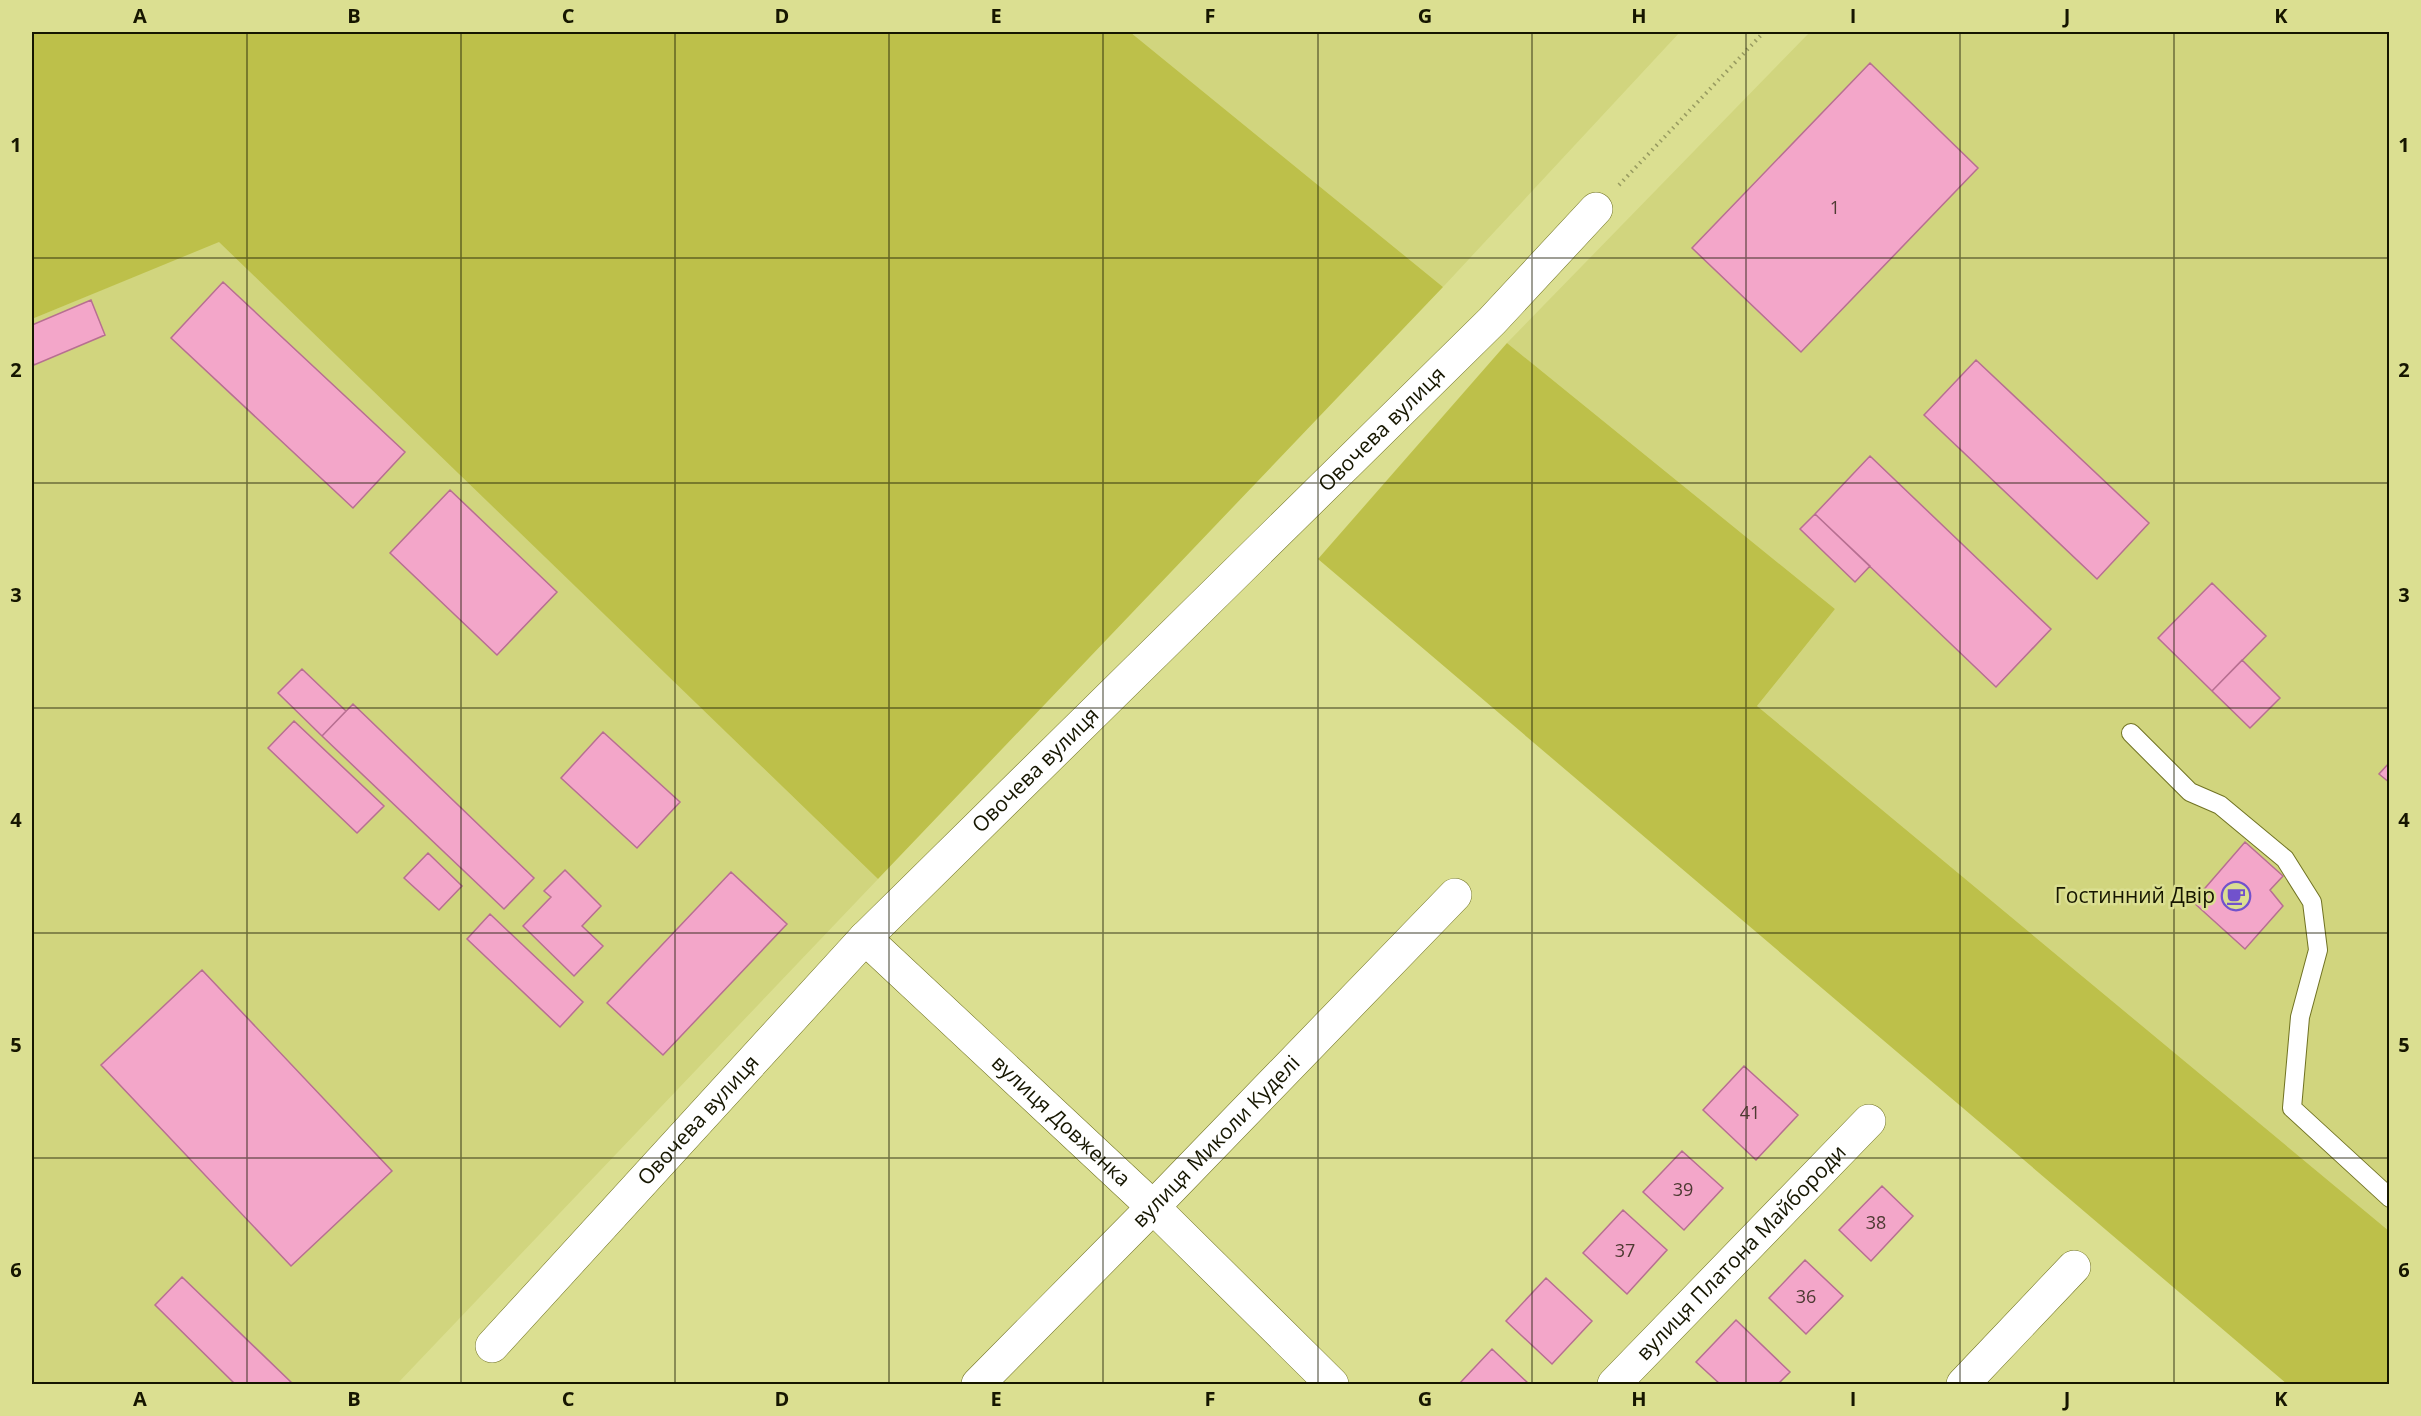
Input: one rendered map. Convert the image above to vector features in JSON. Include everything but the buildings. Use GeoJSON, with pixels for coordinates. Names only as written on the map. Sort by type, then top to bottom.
{"type":"FeatureCollection","features":[{"type":"Feature","properties":{"kind":"street","name":"Овочева вулиця"},"geometry":{"type":"LineString","coordinates":[[492,1346],[865,938],[1483,329],[1596,209]]}},
{"type":"Feature","properties":{"kind":"street","name":"вулиця Миколи Куделі"},"geometry":{"type":"LineString","coordinates":[[978,1384],[1455,895]]}},
{"type":"Feature","properties":{"kind":"street","name":"вулиця Довженка"},"geometry":{"type":"LineString","coordinates":[[865,938],[1153,1207],[1332,1384]]}},
{"type":"Feature","properties":{"kind":"street","name":"вулиця Платона Майбороди"},"geometry":{"type":"LineString","coordinates":[[1614,1384],[1869,1121]]}},
{"type":"Feature","properties":{"kind":"street"},"geometry":{"type":"LineString","coordinates":[[1963,1384],[2074,1267]]}},
{"type":"Feature","properties":{"kind":"lane"},"geometry":{"type":"LineString","coordinates":[[2131,733],[2190,792],[2220,805],[2285,859],[2312,902],[2318,950],[2300,1017],[2292,1108],[2390,1198]]}},
{"type":"Feature","properties":{"kind":"path"},"geometry":{"type":"LineString","coordinates":[[1596,209],[1764,32]]}},
{"type":"Feature","properties":{"kind":"shaded area"},"geometry":{"type":"Polygon","coordinates":[[[32,32],[1130,32],[1443,287],[878,879],[219,242],[32,319],[32,32]]]}},
{"type":"Feature","properties":{"kind":"shaded area"},"geometry":{"type":"Polygon","coordinates":[[[1130,32],[1680,32],[1443,287],[1130,32]]]}},
{"type":"Feature","properties":{"kind":"shaded area"},"geometry":{"type":"Polygon","coordinates":[[[1810,32],[2389,32],[2389,1231],[1757,706],[1835,609],[1507,343],[1810,32]]]}},
{"type":"Feature","properties":{"kind":"shaded area"},"geometry":{"type":"Polygon","coordinates":[[[219,241],[878,879],[397,1384],[32,1384],[32,319],[219,241]]]}},
{"type":"Feature","properties":{"kind":"shaded area"},"geometry":{"type":"Polygon","coordinates":[[[1507,343],[1835,609],[1757,706],[2389,1231],[2389,1384],[2287,1384],[1318,559],[1507,343]]]}},
{"type":"Feature","properties":{"kind":"place","name":"Гостинний Двір"},"geometry":{"type":"Point","coordinates":[2236,896]}}]}
